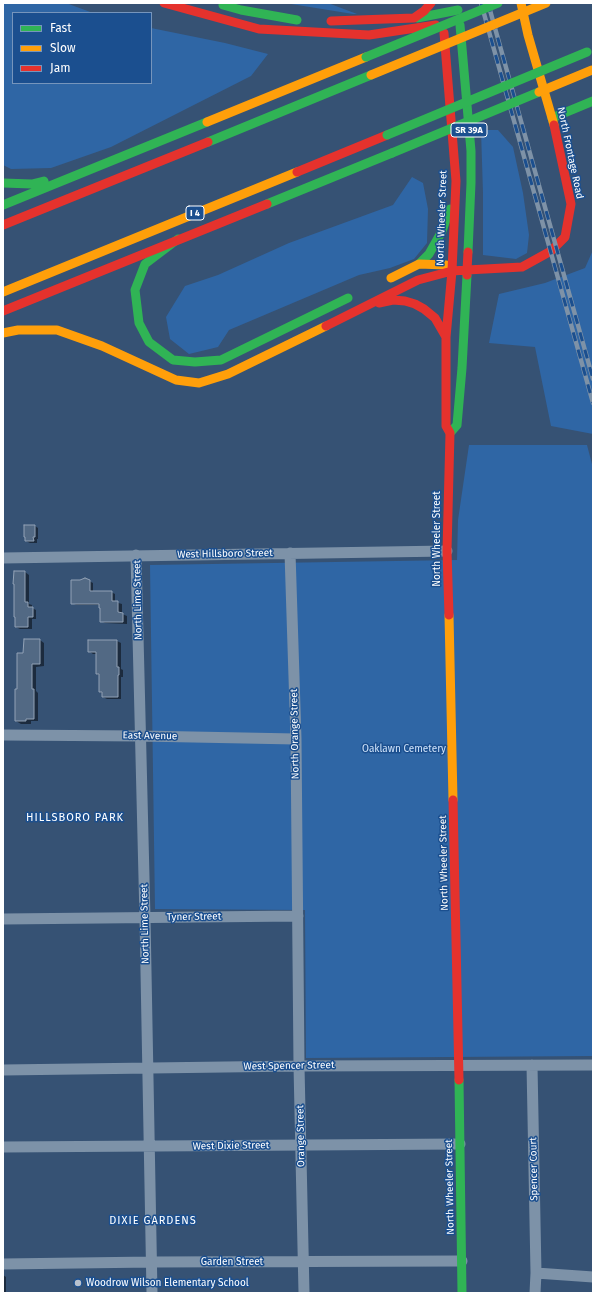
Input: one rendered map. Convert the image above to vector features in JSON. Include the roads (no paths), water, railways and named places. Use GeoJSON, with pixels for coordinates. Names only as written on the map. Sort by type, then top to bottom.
{"type":"FeatureCollection","features":[{"type":"Feature","properties":{"kind":"main road"},"geometry":{"type":"LineString","coordinates":[[164,3],[259,29],[369,34],[460,21]]}},
{"type":"Feature","properties":{"kind":"main road"},"geometry":{"type":"LineString","coordinates":[[216,3],[241,10],[304,22]]}},
{"type":"Feature","properties":{"kind":"main road"},"geometry":{"type":"LineString","coordinates":[[414,18],[424,11],[431,3]]}},
{"type":"Feature","properties":{"kind":"main road","name":"SR 39A"},"geometry":{"type":"LineString","coordinates":[[440,3],[443,24]]}},
{"type":"Feature","properties":{"kind":"main road"},"geometry":{"type":"LineString","coordinates":[[3,205],[498,3]]}},
{"type":"Feature","properties":{"kind":"main road","name":"North Frontage Road"},"geometry":{"type":"LineString","coordinates":[[452,271],[522,267],[551,251],[565,237],[571,204],[552,118],[528,35],[521,3]]}},
{"type":"Feature","properties":{"kind":"main road"},"geometry":{"type":"LineString","coordinates":[[3,225],[546,3]]}},
{"type":"Feature","properties":{"kind":"main road"},"geometry":{"type":"LineString","coordinates":[[320,21],[414,18],[442,14],[457,6]]}},
{"type":"Feature","properties":{"kind":"main road","name":"SR 39A"},"geometry":{"type":"LineString","coordinates":[[457,6],[460,21]]}},
{"type":"Feature","properties":{"kind":"main road","name":"North Wheeler Street"},"geometry":{"type":"LineString","coordinates":[[450,433],[457,425],[462,368],[471,170],[466,83],[460,21]]}},
{"type":"Feature","properties":{"kind":"main road","name":"North Wheeler Street"},"geometry":{"type":"LineString","coordinates":[[443,24],[456,190],[452,271],[446,337],[446,426],[450,433],[447,551],[459,1066],[462,1293]]}},
{"type":"Feature","properties":{"kind":"main road","name":"I 4"},"geometry":{"type":"LineString","coordinates":[[3,292],[590,51]]}},
{"type":"Feature","properties":{"kind":"main road"},"geometry":{"type":"LineString","coordinates":[[3,311],[592,70]]}},
{"type":"Feature","properties":{"kind":"main road"},"geometry":{"type":"LineString","coordinates":[[552,118],[593,101]]}},
{"type":"Feature","properties":{"kind":"main road"},"geometry":{"type":"LineString","coordinates":[[3,183],[32,184],[116,159]]}},
{"type":"Feature","properties":{"kind":"main road"},"geometry":{"type":"LineString","coordinates":[[383,281],[419,264],[430,254],[442,231],[456,190]]}},
{"type":"Feature","properties":{"kind":"main road"},"geometry":{"type":"LineString","coordinates":[[178,239],[145,264],[135,290],[139,323],[149,342],[173,360],[195,362],[221,360],[355,295]]}},
{"type":"Feature","properties":{"kind":"main road"},"geometry":{"type":"LineString","coordinates":[[419,264],[446,265],[452,271]]}},
{"type":"Feature","properties":{"kind":"main road"},"geometry":{"type":"LineString","coordinates":[[3,333],[18,330],[57,330],[102,346],[176,380],[199,383],[228,374],[418,280],[452,271]]}},
{"type":"Feature","properties":{"kind":"main road"},"geometry":{"type":"LineString","coordinates":[[361,307],[393,300],[405,301],[414,304],[424,309],[434,318],[446,337]]}},
{"type":"Feature","properties":{"kind":"street","name":"West Hillsboro Street"},"geometry":{"type":"LineString","coordinates":[[3,558],[447,551]]}},
{"type":"Feature","properties":{"kind":"street","name":"North Orange Street"},"geometry":{"type":"LineString","coordinates":[[290,553],[296,739],[298,916]]}},
{"type":"Feature","properties":{"kind":"street","name":"North Lime Street"},"geometry":{"type":"LineString","coordinates":[[136,555],[152,1293]]}},
{"type":"Feature","properties":{"kind":"street","name":"East Avenue"},"geometry":{"type":"LineString","coordinates":[[3,734],[296,739]]}},
{"type":"Feature","properties":{"kind":"street","name":"Tyner Street"},"geometry":{"type":"LineString","coordinates":[[3,919],[298,916]]}},
{"type":"Feature","properties":{"kind":"street","name":"Orange Street"},"geometry":{"type":"LineString","coordinates":[[298,916],[299,1066],[304,1293]]}},
{"type":"Feature","properties":{"kind":"street","name":"Spencer Court"},"geometry":{"type":"LineString","coordinates":[[532,1065],[536,1273],[535,1293]]}},
{"type":"Feature","properties":{"kind":"street","name":"West Spencer Street"},"geometry":{"type":"LineString","coordinates":[[3,1070],[299,1066],[593,1065]]}},
{"type":"Feature","properties":{"kind":"street","name":"West Dixie Street"},"geometry":{"type":"LineString","coordinates":[[3,1147],[460,1144]]}},
{"type":"Feature","properties":{"kind":"street","name":"Garden Street"},"geometry":{"type":"LineString","coordinates":[[3,1264],[462,1261]]}},
{"type":"Feature","properties":{"kind":"street"},"geometry":{"type":"LineString","coordinates":[[536,1273],[593,1277]]}},
{"type":"Feature","properties":{"kind":"railway"},"geometry":{"type":"LineString","coordinates":[[481,3],[593,403]]}},
{"type":"Feature","properties":{"kind":"railway"},"geometry":{"type":"LineString","coordinates":[[488,3],[593,379]]}},
{"type":"Feature","properties":{"kind":"place","name":"Woodrow Wilson Elementary School"},"geometry":{"type":"Point","coordinates":[78,1283]}},
{"type":"Feature","properties":{"kind":"district","name":"HILLSBORO PARK"},"geometry":{"type":"Point","coordinates":[75,818]}},
{"type":"Feature","properties":{"kind":"district","name":"DIXIE GARDENS"},"geometry":{"type":"Point","coordinates":[153,1221]}},
{"type":"Feature","properties":{"kind":"park label","name":"Oaklawn Cemetery"},"geometry":{"type":"Point","coordinates":[404,749]}}]}
